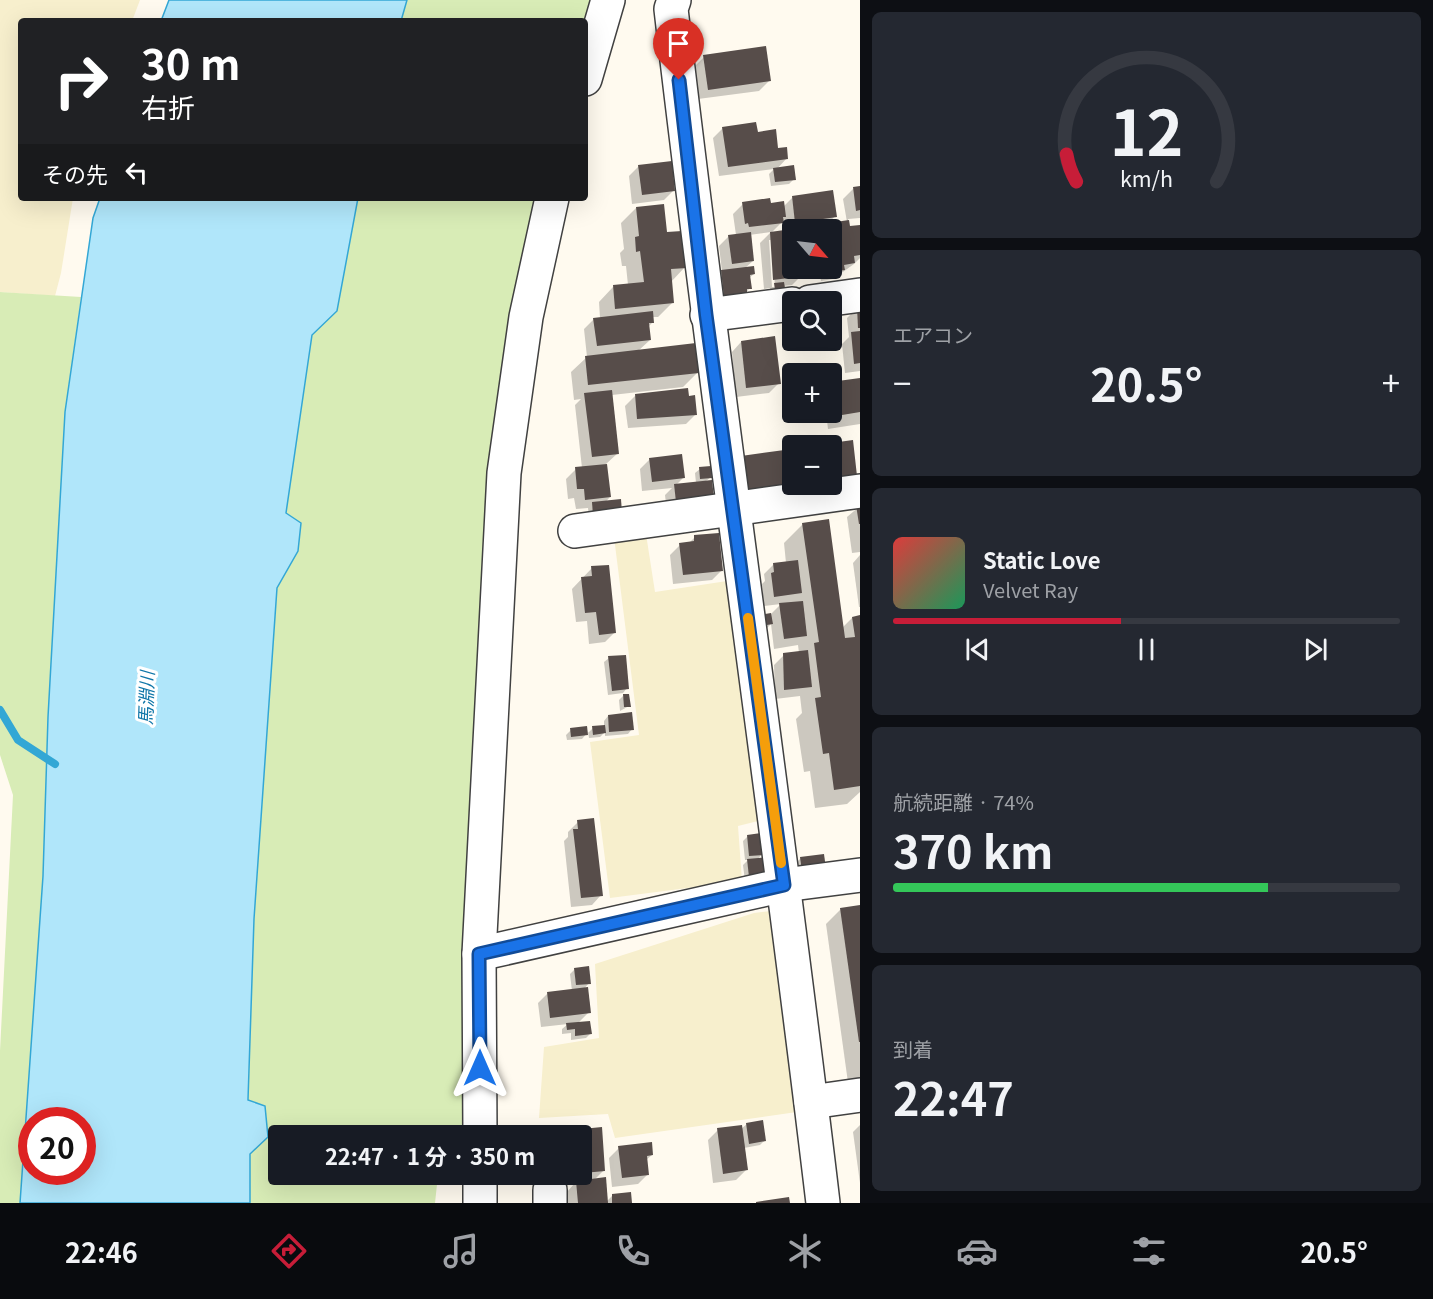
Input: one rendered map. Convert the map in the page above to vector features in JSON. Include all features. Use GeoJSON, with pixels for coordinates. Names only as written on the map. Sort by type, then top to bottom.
{"type":"FeatureCollection","features":[{"type":"Feature","properties":{"kind":"street"},"geometry":{"type":"LineString","coordinates":[[588,69],[608,0]]}},
{"type":"Feature","properties":{"kind":"street"},"geometry":{"type":"LineString","coordinates":[[674,0],[671,9],[706,315],[784,885],[823,1203]]}},
{"type":"Feature","properties":{"kind":"street"},"geometry":{"type":"LineString","coordinates":[[480,1125],[479,954],[504,473],[526,317],[551,201]]}},
{"type":"Feature","properties":{"kind":"street"},"geometry":{"type":"LineString","coordinates":[[842,298],[860,295]]}},
{"type":"Feature","properties":{"kind":"street"},"geometry":{"type":"LineString","coordinates":[[706,315],[782,305]]}},
{"type":"Feature","properties":{"kind":"street"},"geometry":{"type":"LineString","coordinates":[[575,531],[860,491]]}},
{"type":"Feature","properties":{"kind":"street"},"geometry":{"type":"LineString","coordinates":[[479,954],[784,885],[860,875]]}},
{"type":"Feature","properties":{"kind":"street"},"geometry":{"type":"LineString","coordinates":[[811,1102],[860,1095]]}},
{"type":"Feature","properties":{"kind":"street"},"geometry":{"type":"LineString","coordinates":[[480,1185],[480,1203]]}},
{"type":"Feature","properties":{"kind":"shaded area"},"geometry":{"type":"Polygon","coordinates":[[[0,0],[140,0],[133,18],[18,18],[18,201],[73,201],[55,296],[0,292],[0,0]]]}},
{"type":"Feature","properties":{"kind":"shaded area"},"geometry":{"type":"Polygon","coordinates":[[[646,534],[655,592],[727,581],[758,821],[738,826],[742,881],[610,898],[590,742],[639,735],[614,537],[646,534]]]}},
{"type":"Feature","properties":{"kind":"shaded area"},"geometry":{"type":"Polygon","coordinates":[[[771,911],[797,1112],[615,1138],[608,1114],[539,1118],[544,1047],[599,1038],[595,964],[754,913],[771,911]]]}},
{"type":"Feature","properties":{"kind":"green space"},"geometry":{"type":"Polygon","coordinates":[[[407,0],[590,0],[586,18],[402,18],[407,0]]]}},
{"type":"Feature","properties":{"kind":"green space"},"geometry":{"type":"Polygon","coordinates":[[[357,201],[541,201],[524,282],[470,1125],[268,1125],[268,1185],[437,1185],[435,1203],[250,1203],[248,1101],[254,919],[277,588],[298,551],[286,513],[312,335],[337,311],[357,201]]]}},
{"type":"Feature","properties":{"kind":"green space"},"geometry":{"type":"Polygon","coordinates":[[[0,292],[81,297],[65,412],[48,717],[43,876],[27,1107],[18,1107],[20,1203],[0,1203],[0,1051],[13,795],[0,755],[0,292]]]}},
{"type":"Feature","properties":{"kind":"water"},"geometry":{"type":"Polygon","coordinates":[[[169,0],[407,0],[402,18],[162,18],[169,0]]]}},
{"type":"Feature","properties":{"kind":"water","name":"馬淵川"},"geometry":{"type":"Polygon","coordinates":[[[99,201],[357,201],[337,311],[312,335],[286,513],[301,523],[298,551],[277,588],[254,919],[248,1100],[265,1106],[268,1137],[250,1154],[250,1203],[20,1203],[21,1185],[96,1185],[96,1107],[27,1107],[43,876],[48,717],[65,412],[93,218],[99,201]]]}},
{"type":"Feature","properties":{"kind":"building"},"geometry":{"type":"Polygon","coordinates":[[[766,46],[771,81],[708,90],[703,55],[766,46]]]}},
{"type":"Feature","properties":{"kind":"building"},"geometry":{"type":"Polygon","coordinates":[[[756,122],[758,132],[776,129],[778,148],[787,147],[788,159],[728,167],[722,127],[756,122]]]}},
{"type":"Feature","properties":{"kind":"building"},"geometry":{"type":"Polygon","coordinates":[[[672,161],[675,191],[642,195],[638,165],[672,161]]]}},
{"type":"Feature","properties":{"kind":"building"},"geometry":{"type":"Polygon","coordinates":[[[794,165],[796,180],[775,182],[773,168],[794,165]]]}},
{"type":"Feature","properties":{"kind":"building"},"geometry":{"type":"Polygon","coordinates":[[[860,186],[860,210],[856,211],[853,187],[860,186]]]}},
{"type":"Feature","properties":{"kind":"building"},"geometry":{"type":"Polygon","coordinates":[[[833,190],[837,217],[795,219],[792,196],[833,190]]]}},
{"type":"Feature","properties":{"kind":"building"},"geometry":{"type":"Polygon","coordinates":[[[770,198],[771,203],[784,201],[786,217],[783,217],[782,223],[749,227],[748,223],[745,224],[742,202],[770,198]]]}},
{"type":"Feature","properties":{"kind":"building"},"geometry":{"type":"Polygon","coordinates":[[[664,204],[667,232],[682,231],[687,268],[671,269],[674,303],[615,309],[613,285],[644,282],[640,251],[636,252],[635,237],[639,236],[636,207],[664,204]]]}},
{"type":"Feature","properties":{"kind":"building"},"geometry":{"type":"Polygon","coordinates":[[[849,220],[850,226],[860,225],[860,255],[854,256],[855,263],[844,265],[845,270],[842,270],[842,221],[849,220]]]}},
{"type":"Feature","properties":{"kind":"building"},"geometry":{"type":"Polygon","coordinates":[[[782,230],[782,279],[773,280],[770,232],[782,230]]]}},
{"type":"Feature","properties":{"kind":"building"},"geometry":{"type":"Polygon","coordinates":[[[751,232],[754,261],[732,264],[728,235],[751,232]]]}},
{"type":"Feature","properties":{"kind":"building"},"geometry":{"type":"Polygon","coordinates":[[[754,266],[755,274],[750,275],[752,289],[747,289],[747,294],[724,297],[721,270],[754,266]]]}},
{"type":"Feature","properties":{"kind":"building"},"geometry":{"type":"Polygon","coordinates":[[[784,282],[785,288],[775,290],[774,283],[784,282]]]}},
{"type":"Feature","properties":{"kind":"building"},"geometry":{"type":"Polygon","coordinates":[[[857,307],[860,307],[860,328],[858,328],[857,307]]]}},
{"type":"Feature","properties":{"kind":"building"},"geometry":{"type":"Polygon","coordinates":[[[653,311],[654,323],[649,323],[651,340],[597,346],[593,318],[653,311]]]}},
{"type":"Feature","properties":{"kind":"building"},"geometry":{"type":"Polygon","coordinates":[[[860,331],[860,363],[854,364],[851,332],[860,331]]]}},
{"type":"Feature","properties":{"kind":"building"},"geometry":{"type":"Polygon","coordinates":[[[775,336],[781,384],[746,388],[741,341],[775,336]]]}},
{"type":"Feature","properties":{"kind":"building"},"geometry":{"type":"Polygon","coordinates":[[[696,343],[699,373],[588,385],[585,356],[696,343]]]}},
{"type":"Feature","properties":{"kind":"building"},"geometry":{"type":"Polygon","coordinates":[[[860,378],[860,412],[842,415],[842,380],[860,378]]]}},
{"type":"Feature","properties":{"kind":"building"},"geometry":{"type":"Polygon","coordinates":[[[688,388],[689,396],[695,395],[697,415],[637,419],[635,394],[688,388]]]}},
{"type":"Feature","properties":{"kind":"building"},"geometry":{"type":"Polygon","coordinates":[[[612,390],[619,454],[592,457],[584,393],[612,390]]]}},
{"type":"Feature","properties":{"kind":"building"},"geometry":{"type":"Polygon","coordinates":[[[853,440],[857,476],[842,478],[842,442],[853,440]]]}},
{"type":"Feature","properties":{"kind":"building"},"geometry":{"type":"Polygon","coordinates":[[[782,450],[782,486],[746,491],[741,456],[782,450]]]}},
{"type":"Feature","properties":{"kind":"building"},"geometry":{"type":"Polygon","coordinates":[[[682,454],[685,478],[652,482],[649,458],[682,454]]]}},
{"type":"Feature","properties":{"kind":"building"},"geometry":{"type":"Polygon","coordinates":[[[607,464],[611,497],[585,500],[584,489],[577,489],[575,467],[607,464]]]}},
{"type":"Feature","properties":{"kind":"building"},"geometry":{"type":"Polygon","coordinates":[[[711,466],[712,478],[700,479],[699,467],[711,466]]]}},
{"type":"Feature","properties":{"kind":"building"},"geometry":{"type":"Polygon","coordinates":[[[712,480],[714,498],[676,502],[674,484],[712,480]]]}},
{"type":"Feature","properties":{"kind":"building"},"geometry":{"type":"Polygon","coordinates":[[[621,499],[622,513],[593,516],[592,502],[621,499]]]}},
{"type":"Feature","properties":{"kind":"building"},"geometry":{"type":"Polygon","coordinates":[[[856,505],[860,505],[860,524],[859,524],[856,505]]]}},
{"type":"Feature","properties":{"kind":"building"},"geometry":{"type":"Polygon","coordinates":[[[829,519],[845,638],[855,637],[852,617],[860,615],[860,786],[834,790],[829,753],[823,754],[815,698],[821,697],[814,643],[819,642],[802,523],[829,519]]]}},
{"type":"Feature","properties":{"kind":"building"},"geometry":{"type":"Polygon","coordinates":[[[719,533],[723,571],[683,575],[679,543],[694,541],[694,535],[719,533]]]}},
{"type":"Feature","properties":{"kind":"building"},"geometry":{"type":"Polygon","coordinates":[[[798,560],[802,593],[774,597],[771,573],[774,572],[773,563],[798,560]]]}},
{"type":"Feature","properties":{"kind":"building"},"geometry":{"type":"Polygon","coordinates":[[[609,565],[616,633],[599,635],[596,612],[585,613],[581,577],[592,576],[591,566],[609,565]]]}},
{"type":"Feature","properties":{"kind":"building"},"geometry":{"type":"Polygon","coordinates":[[[803,601],[807,636],[784,639],[779,603],[803,601]]]}},
{"type":"Feature","properties":{"kind":"building"},"geometry":{"type":"Polygon","coordinates":[[[771,613],[773,624],[760,626],[759,615],[771,613]]]}},
{"type":"Feature","properties":{"kind":"building"},"geometry":{"type":"Polygon","coordinates":[[[808,650],[812,687],[784,690],[783,653],[808,650]]]}},
{"type":"Feature","properties":{"kind":"building"},"geometry":{"type":"Polygon","coordinates":[[[626,655],[629,689],[612,691],[608,656],[626,655]]]}},
{"type":"Feature","properties":{"kind":"building"},"geometry":{"type":"Polygon","coordinates":[[[623,694],[629,694],[631,707],[624,707],[623,694]]]}},
{"type":"Feature","properties":{"kind":"building"},"geometry":{"type":"Polygon","coordinates":[[[632,712],[634,730],[609,732],[608,715],[632,712]]]}},
{"type":"Feature","properties":{"kind":"building"},"geometry":{"type":"Polygon","coordinates":[[[605,725],[606,733],[593,735],[592,726],[605,725]]]}},
{"type":"Feature","properties":{"kind":"building"},"geometry":{"type":"Polygon","coordinates":[[[587,726],[588,735],[571,737],[570,728],[587,726]]]}},
{"type":"Feature","properties":{"kind":"building"},"geometry":{"type":"Polygon","coordinates":[[[594,818],[603,896],[581,898],[573,829],[578,829],[577,820],[594,818]]]}},
{"type":"Feature","properties":{"kind":"building"},"geometry":{"type":"Polygon","coordinates":[[[761,833],[764,855],[749,856],[747,835],[761,833]]]}},
{"type":"Feature","properties":{"kind":"building"},"geometry":{"type":"Polygon","coordinates":[[[824,854],[826,869],[802,872],[800,857],[824,854]]]}},
{"type":"Feature","properties":{"kind":"building"},"geometry":{"type":"Polygon","coordinates":[[[768,857],[770,875],[749,877],[747,859],[768,857]]]}},
{"type":"Feature","properties":{"kind":"building"},"geometry":{"type":"Polygon","coordinates":[[[860,905],[860,1042],[859,1042],[840,908],[860,905]]]}},
{"type":"Feature","properties":{"kind":"building"},"geometry":{"type":"Polygon","coordinates":[[[589,966],[591,984],[576,985],[574,968],[589,966]]]}},
{"type":"Feature","properties":{"kind":"building"},"geometry":{"type":"Polygon","coordinates":[[[588,987],[591,1013],[550,1018],[547,992],[588,987]]]}},
{"type":"Feature","properties":{"kind":"building"},"geometry":{"type":"Polygon","coordinates":[[[590,1021],[592,1034],[575,1036],[575,1029],[567,1030],[566,1023],[590,1021]]]}},
{"type":"Feature","properties":{"kind":"building"},"geometry":{"type":"Polygon","coordinates":[[[763,1120],[766,1141],[749,1144],[746,1123],[763,1120]]]}},
{"type":"Feature","properties":{"kind":"building"},"geometry":{"type":"Polygon","coordinates":[[[742,1125],[748,1170],[723,1174],[717,1128],[742,1125]]]}},
{"type":"Feature","properties":{"kind":"building"},"geometry":{"type":"Polygon","coordinates":[[[602,1127],[605,1171],[592,1172],[592,1128],[602,1127]]]}},
{"type":"Feature","properties":{"kind":"building"},"geometry":{"type":"Polygon","coordinates":[[[652,1142],[653,1155],[647,1156],[649,1175],[622,1178],[618,1146],[652,1142]]]}},
{"type":"Feature","properties":{"kind":"building"},"geometry":{"type":"Polygon","coordinates":[[[606,1177],[608,1203],[578,1203],[576,1185],[592,1185],[592,1179],[606,1177]]]}},
{"type":"Feature","properties":{"kind":"building"},"geometry":{"type":"Polygon","coordinates":[[[631,1192],[632,1203],[612,1203],[612,1194],[631,1192]]]}},
{"type":"Feature","properties":{"kind":"building"},"geometry":{"type":"Polygon","coordinates":[[[789,1197],[790,1203],[756,1203],[756,1202],[789,1197]]]}},
{"type":"Feature","properties":{"kind":"waterway"},"geometry":{"type":"LineString","coordinates":[[0,710],[18,740],[55,764]]}},
{"type":"Feature","properties":{"kind":"slow traffic"},"geometry":{"type":"LineString","coordinates":[[748,618],[781,863]]}},
{"type":"Feature","properties":{"kind":"route"},"geometry":{"type":"LineString","coordinates":[[480,1068],[479,954],[784,885],[706,315],[679,80]]}}]}
